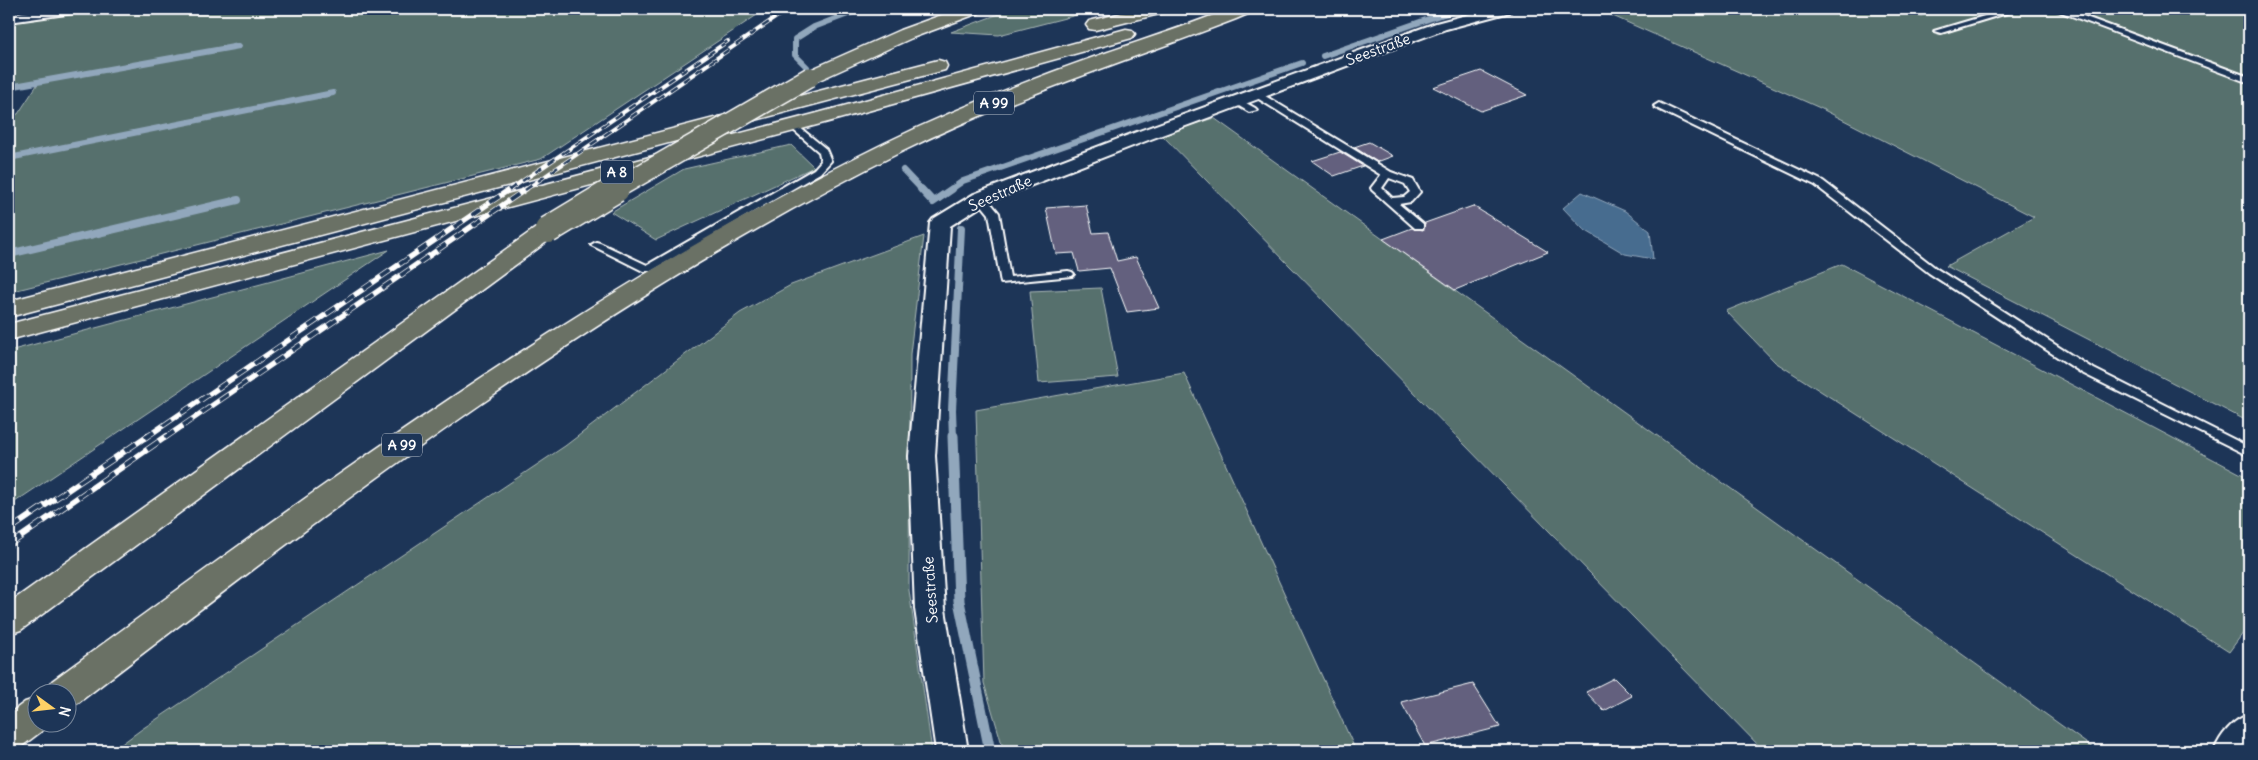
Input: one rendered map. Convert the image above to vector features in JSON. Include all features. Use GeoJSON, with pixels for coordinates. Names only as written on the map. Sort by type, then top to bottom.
{"type":"FeatureCollection","features":[{"type":"Feature","properties":{"kind":"highway"},"geometry":{"type":"LineString","coordinates":[[9,621],[548,230],[686,147],[810,77],[906,34],[973,9]]}},
{"type":"Feature","properties":{"kind":"highway","name":"A 8"},"geometry":{"type":"LineString","coordinates":[[9,310],[1157,9]]}},
{"type":"Feature","properties":{"kind":"highway","name":"A 8"},"geometry":{"type":"LineString","coordinates":[[9,332],[1224,9]]}},
{"type":"Feature","properties":{"kind":"highway","name":"A 99"},"geometry":{"type":"LineString","coordinates":[[78,682],[261,546],[423,430],[580,324],[754,220],[893,148],[1016,93],[1127,51],[1211,23],[1244,9]]}},
{"type":"Feature","properties":{"kind":"highway"},"geometry":{"type":"LineString","coordinates":[[9,735],[28,721]]}},
{"type":"Feature","properties":{"kind":"street"},"geometry":{"type":"LineString","coordinates":[[9,18],[73,9]]}},
{"type":"Feature","properties":{"kind":"street","name":"Seestraße"},"geometry":{"type":"LineString","coordinates":[[952,751],[930,609],[922,456],[940,223],[981,198],[1249,101],[1441,26],[1505,9]]}},
{"type":"Feature","properties":{"kind":"street"},"geometry":{"type":"LineString","coordinates":[[2230,751],[2249,728]]}},
{"type":"Feature","properties":{"kind":"lane"},"geometry":{"type":"LineString","coordinates":[[1938,31],[2016,9]]}},
{"type":"Feature","properties":{"kind":"lane"},"geometry":{"type":"LineString","coordinates":[[2057,9],[2249,80]]}},
{"type":"Feature","properties":{"kind":"lane"},"geometry":{"type":"LineString","coordinates":[[1249,101],[1387,174],[1409,182],[1415,192],[1407,200],[1390,201]]}},
{"type":"Feature","properties":{"kind":"lane"},"geometry":{"type":"LineString","coordinates":[[1659,106],[1820,183],[1933,271],[2086,370],[2249,452]]}},
{"type":"Feature","properties":{"kind":"lane"},"geometry":{"type":"LineString","coordinates":[[596,245],[647,268],[817,171],[826,161],[823,151],[793,125]]}},
{"type":"Feature","properties":{"kind":"lane"},"geometry":{"type":"LineString","coordinates":[[1387,174],[1376,188],[1418,226]]}},
{"type":"Feature","properties":{"kind":"lane"},"geometry":{"type":"LineString","coordinates":[[981,198],[994,214],[1005,281],[1068,274]]}},
{"type":"Feature","properties":{"kind":"green space"},"geometry":{"type":"Polygon","coordinates":[[[92,9],[766,9],[541,159],[9,292],[9,116],[18,114],[39,82],[9,87],[9,21],[92,9]]]}},
{"type":"Feature","properties":{"kind":"green space"},"geometry":{"type":"Polygon","coordinates":[[[1012,9],[1100,9],[999,35],[951,32],[1012,9]]]}},
{"type":"Feature","properties":{"kind":"green space"},"geometry":{"type":"Polygon","coordinates":[[[1597,9],[1900,9],[1921,16],[1944,9],[2249,9],[2249,422],[1946,266],[2034,217],[1820,108],[1597,9]]]}},
{"type":"Feature","properties":{"kind":"green space"},"geometry":{"type":"Polygon","coordinates":[[[1214,118],[2097,751],[1764,751],[1161,134],[1214,118]]]}},
{"type":"Feature","properties":{"kind":"green space"},"geometry":{"type":"Polygon","coordinates":[[[791,145],[814,167],[656,240],[611,212],[684,169],[791,145]]]}},
{"type":"Feature","properties":{"kind":"green space"},"geometry":{"type":"Polygon","coordinates":[[[924,236],[910,354],[909,590],[932,751],[112,751],[565,446],[740,313],[791,285],[924,236]]]}},
{"type":"Feature","properties":{"kind":"green space"},"geometry":{"type":"Polygon","coordinates":[[[389,250],[9,506],[9,351],[389,250]]]}},
{"type":"Feature","properties":{"kind":"green space"},"geometry":{"type":"Polygon","coordinates":[[[1842,264],[2249,478],[2249,625],[2229,652],[1775,362],[1726,311],[1842,264]]]}},
{"type":"Feature","properties":{"kind":"green space"},"geometry":{"type":"Polygon","coordinates":[[[1101,288],[1118,377],[1039,383],[1030,291],[1101,288]]]}},
{"type":"Feature","properties":{"kind":"green space"},"geometry":{"type":"Polygon","coordinates":[[[1184,373],[1356,751],[1004,751],[984,683],[976,410],[1184,373]]]}},
{"type":"Feature","properties":{"kind":"water"},"geometry":{"type":"Polygon","coordinates":[[[1582,192],[1625,211],[1650,231],[1653,259],[1625,254],[1583,229],[1563,208],[1582,192]]]}},
{"type":"Feature","properties":{"kind":"building"},"geometry":{"type":"Polygon","coordinates":[[[1481,71],[1527,95],[1481,111],[1433,87],[1481,71]]]}},
{"type":"Feature","properties":{"kind":"building"},"geometry":{"type":"Polygon","coordinates":[[[1369,142],[1393,156],[1377,162],[1354,147],[1369,142]]]}},
{"type":"Feature","properties":{"kind":"building"},"geometry":{"type":"Polygon","coordinates":[[[1340,152],[1363,166],[1334,176],[1312,161],[1340,152]]]}},
{"type":"Feature","properties":{"kind":"building"},"geometry":{"type":"Polygon","coordinates":[[[1086,205],[1093,233],[1108,232],[1117,261],[1136,257],[1159,308],[1127,312],[1110,268],[1079,271],[1074,253],[1056,254],[1046,208],[1086,205]]]}},
{"type":"Feature","properties":{"kind":"building"},"geometry":{"type":"Polygon","coordinates":[[[1473,206],[1548,252],[1455,290],[1383,239],[1412,228],[1423,230],[1425,223],[1473,206]]]}},
{"type":"Feature","properties":{"kind":"building"},"geometry":{"type":"Polygon","coordinates":[[[1614,678],[1632,696],[1604,711],[1586,692],[1614,678]]]}},
{"type":"Feature","properties":{"kind":"building"},"geometry":{"type":"Polygon","coordinates":[[[1473,684],[1500,727],[1425,746],[1401,702],[1473,684]]]}},
{"type":"Feature","properties":{"kind":"waterway"},"geometry":{"type":"LineString","coordinates":[[807,67],[795,55],[795,39],[814,27],[861,9]]}},
{"type":"Feature","properties":{"kind":"waterway"},"geometry":{"type":"LineString","coordinates":[[1439,9],[1440,15]]}},
{"type":"Feature","properties":{"kind":"waterway"},"geometry":{"type":"LineString","coordinates":[[1440,15],[1461,9]]}},
{"type":"Feature","properties":{"kind":"waterway"},"geometry":{"type":"LineString","coordinates":[[1323,56],[1440,15]]}},
{"type":"Feature","properties":{"kind":"waterway"},"geometry":{"type":"LineString","coordinates":[[9,87],[239,46]]}},
{"type":"Feature","properties":{"kind":"waterway"},"geometry":{"type":"LineString","coordinates":[[950,190],[963,181],[1302,63]]}},
{"type":"Feature","properties":{"kind":"waterway"},"geometry":{"type":"LineString","coordinates":[[9,158],[333,93]]}},
{"type":"Feature","properties":{"kind":"waterway"},"geometry":{"type":"LineString","coordinates":[[903,170],[922,190]]}},
{"type":"Feature","properties":{"kind":"waterway"},"geometry":{"type":"LineString","coordinates":[[921,189],[933,202],[952,189]]}},
{"type":"Feature","properties":{"kind":"waterway"},"geometry":{"type":"LineString","coordinates":[[9,254],[238,200]]}},
{"type":"Feature","properties":{"kind":"waterway"},"geometry":{"type":"LineString","coordinates":[[953,438],[952,410],[961,228]]}},
{"type":"Feature","properties":{"kind":"waterway"},"geometry":{"type":"LineString","coordinates":[[953,436],[959,601],[990,751]]}},
{"type":"Feature","properties":{"kind":"railway"},"geometry":{"type":"LineString","coordinates":[[525,190],[788,9]]}},
{"type":"Feature","properties":{"kind":"railway"},"geometry":{"type":"LineString","coordinates":[[509,190],[728,41]]}},
{"type":"Feature","properties":{"kind":"railway"},"geometry":{"type":"LineString","coordinates":[[145,438],[510,189]]}},
{"type":"Feature","properties":{"kind":"railway"},"geometry":{"type":"LineString","coordinates":[[165,438],[526,189]]}},
{"type":"Feature","properties":{"kind":"railway"},"geometry":{"type":"LineString","coordinates":[[9,530],[147,436]]}},
{"type":"Feature","properties":{"kind":"railway"},"geometry":{"type":"LineString","coordinates":[[9,545],[167,436]]}}]}
